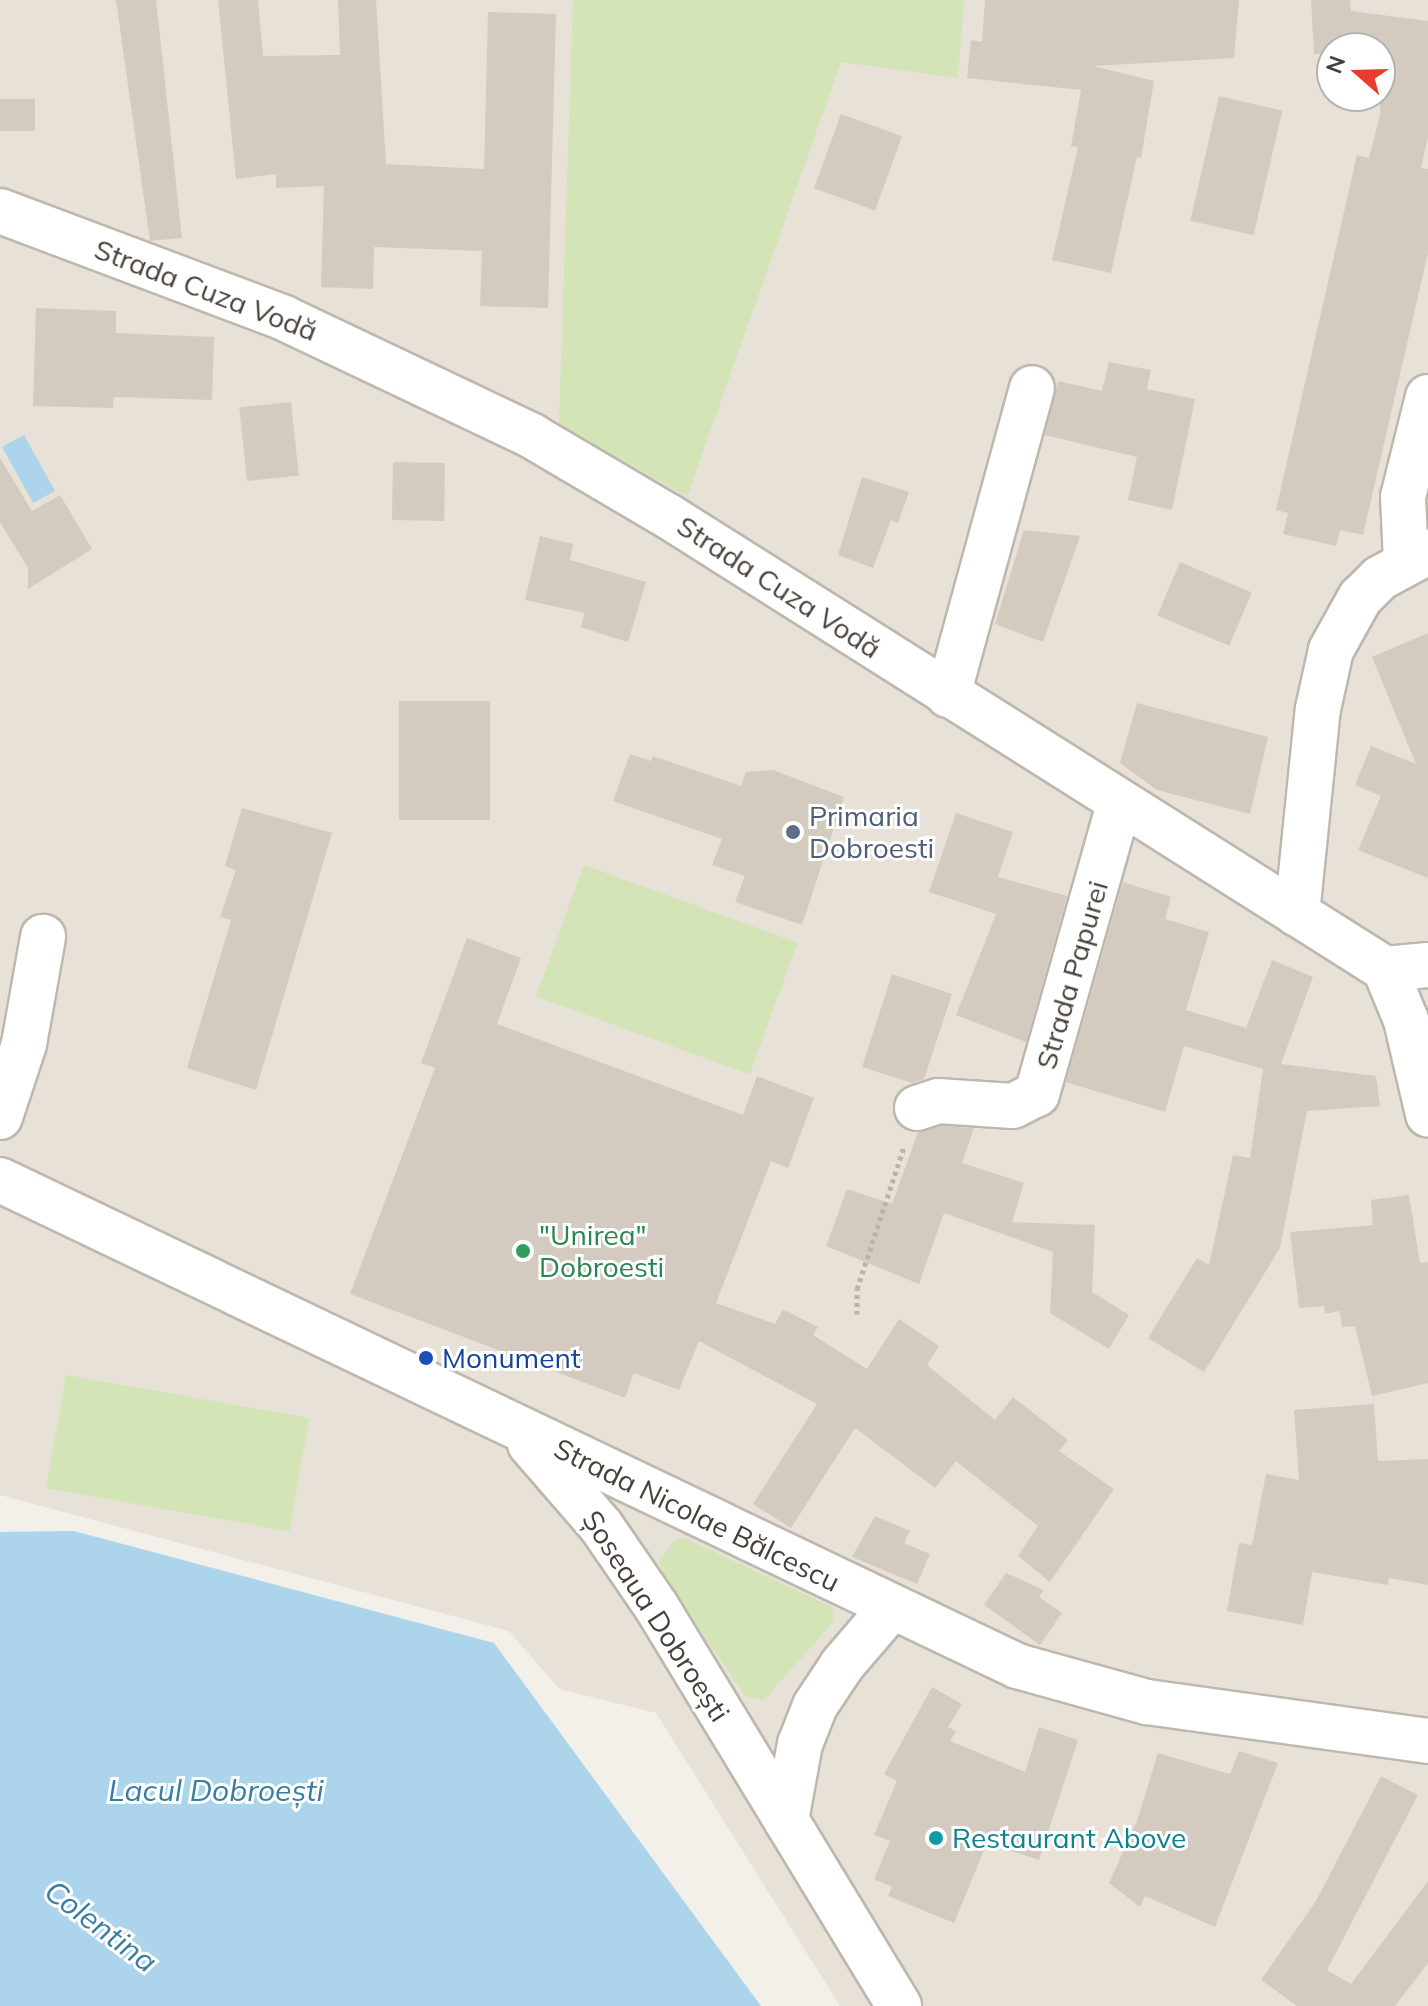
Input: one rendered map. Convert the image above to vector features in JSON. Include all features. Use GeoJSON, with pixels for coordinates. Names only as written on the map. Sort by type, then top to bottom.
{"type":"FeatureCollection","features":[{"type":"Feature","properties":{"kind":"street","name":"Strada Cuza Vodă"},"geometry":{"type":"LineString","coordinates":[[0,211],[284,318],[532,436],[1385,969]]}},
{"type":"Feature","properties":{"kind":"street"},"geometry":{"type":"LineString","coordinates":[[948,695],[1032,388]]}},
{"type":"Feature","properties":{"kind":"street"},"geometry":{"type":"LineString","coordinates":[[1297,914],[1322,677],[1342,625],[1360,598],[1417,557],[1403,497],[1428,397]]}},
{"type":"Feature","properties":{"kind":"street","name":"Strada Papurei"},"geometry":{"type":"LineString","coordinates":[[917,1108],[938,1101],[1013,1106],[1037,1094],[1119,805]]}},
{"type":"Feature","properties":{"kind":"street"},"geometry":{"type":"LineString","coordinates":[[0,1117],[24,1044],[43,937]]}},
{"type":"Feature","properties":{"kind":"street"},"geometry":{"type":"LineString","coordinates":[[1428,965],[1385,969],[1406,1020],[1428,1114]]}},
{"type":"Feature","properties":{"kind":"street","name":"Strada Nicolae Bălcescu"},"geometry":{"type":"LineString","coordinates":[[0,1180],[510,1423],[890,1609],[1017,1666],[1109,1694],[1371,1737],[1428,1741]]}},
{"type":"Feature","properties":{"kind":"street","name":"Șoseaua Dobroești"},"geometry":{"type":"LineString","coordinates":[[510,1423],[601,1526],[656,1606],[899,2006]]}},
{"type":"Feature","properties":{"kind":"street"},"geometry":{"type":"LineString","coordinates":[[786,1820],[800,1744],[815,1706],[842,1665],[890,1609]]}},
{"type":"Feature","properties":{"kind":"path"},"geometry":{"type":"LineString","coordinates":[[857,1314],[857,1289],[917,1108]]}},
{"type":"Feature","properties":{"kind":"shaded area"},"geometry":{"type":"Polygon","coordinates":[[[0,0],[1428,0],[1428,2006],[840,2006],[656,1713],[559,1689],[509,1631],[0,1495],[0,0]]]}},
{"type":"Feature","properties":{"kind":"green space"},"geometry":{"type":"Polygon","coordinates":[[[573,0],[964,0],[958,78],[841,62],[687,497],[559,424],[573,0]]]}},
{"type":"Feature","properties":{"kind":"green space"},"geometry":{"type":"Polygon","coordinates":[[[584,865],[797,943],[749,1074],[536,997],[584,865]]]}},
{"type":"Feature","properties":{"kind":"green space"},"geometry":{"type":"Polygon","coordinates":[[[66,1375],[309,1418],[289,1531],[46,1488],[66,1375]]]}},
{"type":"Feature","properties":{"kind":"green space"},"geometry":{"type":"Polygon","coordinates":[[[684,1538],[834,1608],[833,1622],[764,1700],[745,1696],[662,1573],[659,1560],[675,1540],[684,1538]]]}},
{"type":"Feature","properties":{"kind":"water"},"geometry":{"type":"Polygon","coordinates":[[[24,435],[55,491],[33,503],[2,447],[24,435]]]}},
{"type":"Feature","properties":{"kind":"water","name":"Lacul Dobroești"},"geometry":{"type":"Polygon","coordinates":[[[74,1531],[494,1643],[761,2006],[0,2006],[0,1532],[74,1531]]]}},
{"type":"Feature","properties":{"kind":"building"},"geometry":{"type":"Polygon","coordinates":[[[116,0],[156,0],[182,238],[150,241],[116,0]]]}},
{"type":"Feature","properties":{"kind":"building"},"geometry":{"type":"Polygon","coordinates":[[[218,0],[258,0],[263,56],[340,55],[338,0],[376,0],[386,164],[484,169],[488,12],[556,14],[548,308],[480,306],[482,251],[374,247],[373,289],[321,287],[324,186],[276,188],[276,174],[236,179],[218,0]]]}},
{"type":"Feature","properties":{"kind":"building"},"geometry":{"type":"Polygon","coordinates":[[[985,0],[1239,0],[1234,58],[1093,66],[1154,81],[1141,158],[1137,157],[1111,273],[1052,260],[1078,147],[1071,146],[1081,90],[967,78],[971,40],[982,42],[985,0]]]}},
{"type":"Feature","properties":{"kind":"building"},"geometry":{"type":"Polygon","coordinates":[[[1311,0],[1350,0],[1351,11],[1428,21],[1428,137],[1421,168],[1428,169],[1428,253],[1363,535],[1340,530],[1336,546],[1283,534],[1288,513],[1276,510],[1357,155],[1369,158],[1380,112],[1396,112],[1396,32],[1316,32],[1314,54],[1311,0]]]}},
{"type":"Feature","properties":{"kind":"building"},"geometry":{"type":"Polygon","coordinates":[[[1219,96],[1282,111],[1254,235],[1190,221],[1219,96]]]}},
{"type":"Feature","properties":{"kind":"building"},"geometry":{"type":"Polygon","coordinates":[[[0,99],[35,99],[35,131],[0,131],[0,99]]]}},
{"type":"Feature","properties":{"kind":"building"},"geometry":{"type":"Polygon","coordinates":[[[841,114],[902,136],[875,210],[814,188],[841,114]]]}},
{"type":"Feature","properties":{"kind":"building"},"geometry":{"type":"Polygon","coordinates":[[[36,308],[116,311],[116,333],[214,337],[212,400],[114,397],[113,408],[33,406],[36,308]]]}},
{"type":"Feature","properties":{"kind":"building"},"geometry":{"type":"Polygon","coordinates":[[[1109,362],[1151,370],[1147,389],[1195,399],[1172,510],[1128,500],[1137,457],[1045,435],[1058,381],[1102,391],[1109,362]]]}},
{"type":"Feature","properties":{"kind":"building"},"geometry":{"type":"Polygon","coordinates":[[[291,402],[299,476],[247,481],[239,407],[291,402]]]}},
{"type":"Feature","properties":{"kind":"building"},"geometry":{"type":"Polygon","coordinates":[[[0,458],[32,511],[60,495],[92,549],[28,589],[28,568],[0,522],[0,458]]]}},
{"type":"Feature","properties":{"kind":"building"},"geometry":{"type":"Polygon","coordinates":[[[393,462],[445,463],[444,521],[392,520],[393,462]]]}},
{"type":"Feature","properties":{"kind":"building"},"geometry":{"type":"Polygon","coordinates":[[[862,477],[909,492],[898,523],[891,520],[873,568],[838,555],[862,477]]]}},
{"type":"Feature","properties":{"kind":"building"},"geometry":{"type":"Polygon","coordinates":[[[1024,530],[1080,536],[1043,642],[995,624],[1024,530]]]}},
{"type":"Feature","properties":{"kind":"building"},"geometry":{"type":"Polygon","coordinates":[[[540,536],[573,544],[570,560],[646,582],[628,642],[580,627],[585,613],[525,600],[540,536]]]}},
{"type":"Feature","properties":{"kind":"building"},"geometry":{"type":"Polygon","coordinates":[[[1180,562],[1252,592],[1229,646],[1157,615],[1180,562]]]}},
{"type":"Feature","properties":{"kind":"building"},"geometry":{"type":"Polygon","coordinates":[[[1428,633],[1428,878],[1358,850],[1381,796],[1355,785],[1371,746],[1416,764],[1372,657],[1428,633]]]}},
{"type":"Feature","properties":{"kind":"building"},"geometry":{"type":"Polygon","coordinates":[[[399,701],[490,701],[490,820],[399,820],[399,701]]]}},
{"type":"Feature","properties":{"kind":"building"},"geometry":{"type":"Polygon","coordinates":[[[1137,703],[1268,737],[1250,814],[1157,790],[1120,763],[1137,703]]]}},
{"type":"Feature","properties":{"kind":"building"},"geometry":{"type":"Polygon","coordinates":[[[630,754],[651,761],[653,756],[741,786],[746,772],[773,770],[844,797],[802,925],[735,902],[745,876],[712,865],[722,839],[613,801],[630,754]]]}},
{"type":"Feature","properties":{"kind":"building"},"geometry":{"type":"Polygon","coordinates":[[[242,808],[332,833],[256,1090],[187,1068],[231,920],[220,917],[236,870],[225,866],[242,808]]]}},
{"type":"Feature","properties":{"kind":"building"},"geometry":{"type":"Polygon","coordinates":[[[956,813],[1013,832],[998,877],[1067,896],[1026,1042],[956,1015],[996,914],[929,892],[956,813]]]}},
{"type":"Feature","properties":{"kind":"building"},"geometry":{"type":"Polygon","coordinates":[[[1123,882],[1171,897],[1165,919],[1209,932],[1186,1010],[1246,1028],[1272,960],[1313,977],[1281,1064],[1376,1076],[1380,1106],[1307,1111],[1280,1248],[1204,1372],[1148,1338],[1197,1258],[1209,1265],[1233,1155],[1250,1158],[1263,1069],[1184,1046],[1165,1112],[1066,1082],[1123,882]]]}},
{"type":"Feature","properties":{"kind":"building"},"geometry":{"type":"Polygon","coordinates":[[[467,938],[521,958],[497,1024],[743,1115],[757,1076],[814,1098],[788,1168],[771,1161],[716,1303],[775,1324],[783,1309],[818,1327],[813,1335],[867,1369],[899,1319],[939,1346],[927,1365],[995,1420],[1013,1397],[1068,1440],[1059,1451],[1114,1489],[1050,1582],[1018,1556],[1038,1526],[956,1461],[935,1488],[855,1428],[791,1528],[753,1504],[817,1404],[699,1341],[679,1390],[634,1373],[625,1398],[350,1294],[435,1068],[421,1063],[467,938]]]}},
{"type":"Feature","properties":{"kind":"building"},"geometry":{"type":"Polygon","coordinates":[[[892,974],[952,994],[924,1079],[912,1083],[862,1067],[892,974]]]}},
{"type":"Feature","properties":{"kind":"building"},"geometry":{"type":"Polygon","coordinates":[[[941,1126],[974,1128],[962,1163],[1024,1183],[1012,1222],[1095,1225],[1092,1292],[1129,1315],[1109,1349],[1050,1313],[1053,1252],[944,1213],[919,1284],[826,1246],[847,1189],[892,1204],[918,1132],[941,1126]]]}},
{"type":"Feature","properties":{"kind":"building"},"geometry":{"type":"Polygon","coordinates":[[[1409,1195],[1420,1263],[1428,1262],[1428,1383],[1372,1396],[1355,1326],[1342,1327],[1340,1311],[1325,1314],[1324,1306],[1299,1308],[1290,1232],[1373,1225],[1371,1200],[1409,1195]]]}},
{"type":"Feature","properties":{"kind":"building"},"geometry":{"type":"Polygon","coordinates":[[[1374,1404],[1378,1461],[1428,1459],[1428,1585],[1389,1578],[1388,1585],[1312,1572],[1303,1625],[1227,1611],[1239,1543],[1252,1545],[1266,1474],[1299,1480],[1294,1410],[1374,1404]]]}},
{"type":"Feature","properties":{"kind":"building"},"geometry":{"type":"Polygon","coordinates":[[[875,1516],[910,1531],[904,1543],[930,1554],[917,1584],[852,1557],[875,1516]]]}},
{"type":"Feature","properties":{"kind":"building"},"geometry":{"type":"Polygon","coordinates":[[[1006,1573],[1044,1590],[1039,1597],[1062,1613],[1040,1645],[984,1605],[1006,1573]]]}},
{"type":"Feature","properties":{"kind":"building"},"geometry":{"type":"Polygon","coordinates":[[[932,1687],[962,1704],[948,1727],[956,1731],[950,1741],[1025,1772],[1039,1727],[1078,1740],[1039,1860],[987,1843],[954,1923],[888,1896],[892,1887],[874,1879],[890,1841],[874,1835],[897,1781],[884,1774],[932,1687]]]}},
{"type":"Feature","properties":{"kind":"building"},"geometry":{"type":"Polygon","coordinates":[[[1239,1751],[1278,1763],[1215,1927],[1145,1896],[1140,1907],[1109,1883],[1137,1821],[1158,1753],[1230,1774],[1239,1751]]]}},
{"type":"Feature","properties":{"kind":"building"},"geometry":{"type":"Polygon","coordinates":[[[1381,1776],[1418,1795],[1327,1970],[1351,1984],[1428,1881],[1428,1963],[1395,2006],[1297,2006],[1261,1980],[1316,1901],[1381,1776]]]}},
{"type":"Feature","properties":{"kind":"place","name":"Primaria Dobroesti"},"geometry":{"type":"Point","coordinates":[793,832]}},
{"type":"Feature","properties":{"kind":"place","name":"\"Unirea\" Dobroesti"},"geometry":{"type":"Point","coordinates":[523,1251]}},
{"type":"Feature","properties":{"kind":"place","name":"Monument"},"geometry":{"type":"Point","coordinates":[426,1358]}},
{"type":"Feature","properties":{"kind":"place","name":"Restaurant Above"},"geometry":{"type":"Point","coordinates":[936,1838]}},
{"type":"Feature","properties":{"kind":"water label","name":"Colentina"},"geometry":{"type":"Point","coordinates":[101,1926]}}]}
